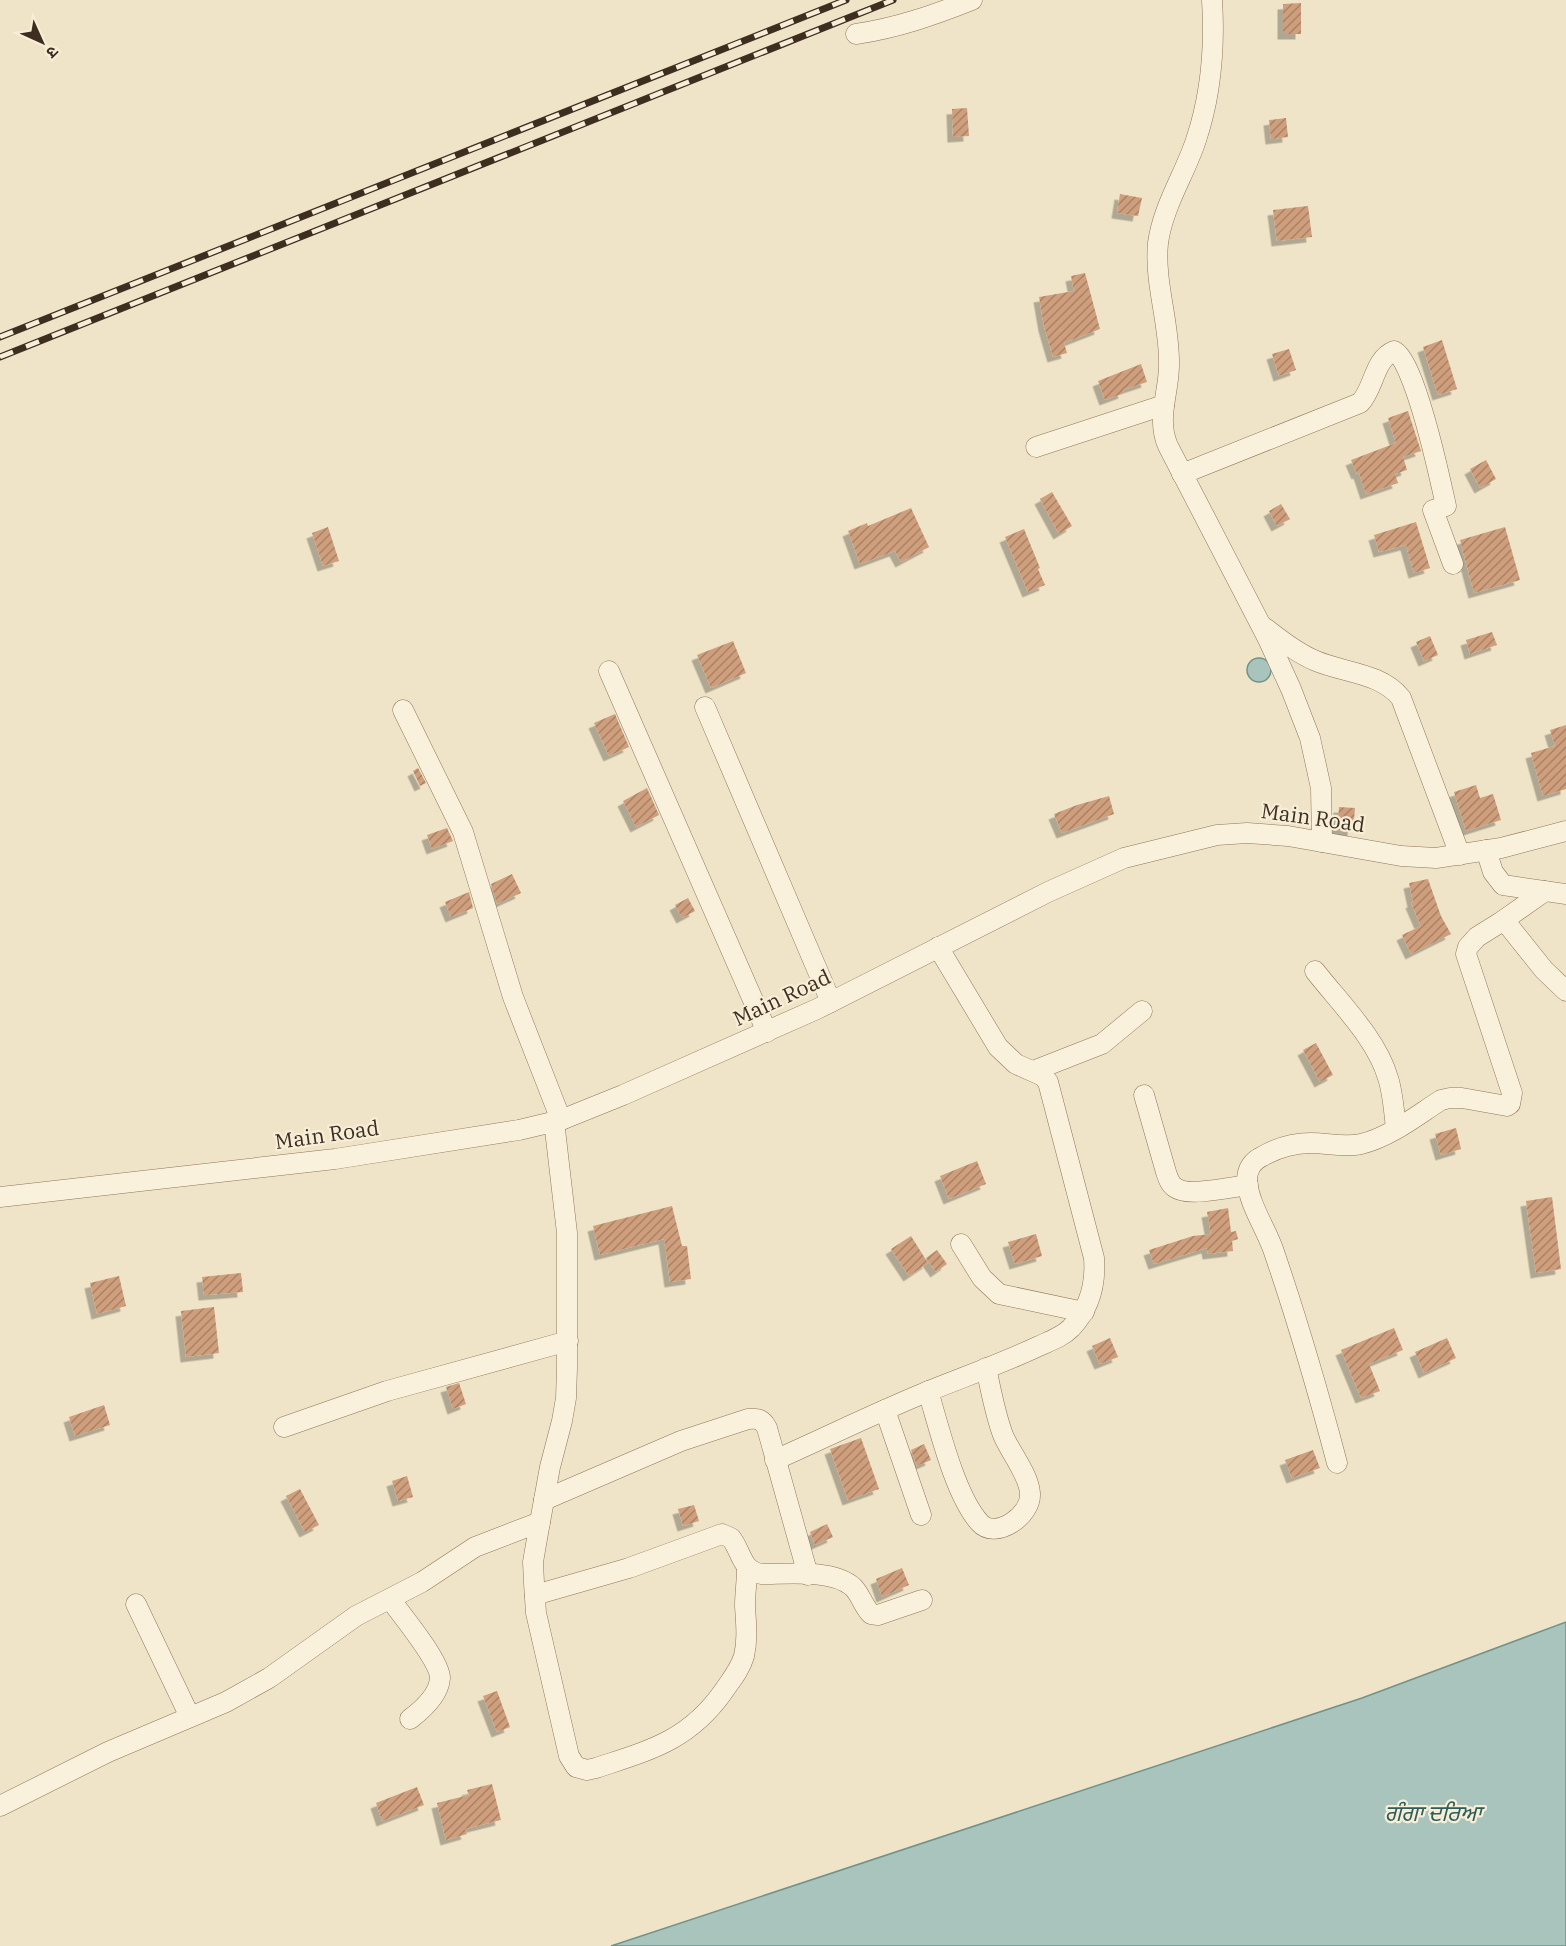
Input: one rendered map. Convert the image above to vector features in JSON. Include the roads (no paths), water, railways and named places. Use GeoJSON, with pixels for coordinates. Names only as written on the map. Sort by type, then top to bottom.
{"type":"FeatureCollection","features":[{"type":"Feature","properties":{"kind":"street"},"geometry":{"type":"LineString","coordinates":[[856,34],[918,21],[972,0]]}},
{"type":"Feature","properties":{"kind":"street"},"geometry":{"type":"LineString","coordinates":[[1212,0],[1214,29],[1204,107],[1196,140],[1165,214],[1158,241],[1157,264],[1170,364],[1162,425],[1164,436],[1182,474],[1261,624],[1291,689],[1310,738],[1321,788],[1322,842]]}},
{"type":"Feature","properties":{"kind":"street"},"geometry":{"type":"LineString","coordinates":[[1182,474],[1360,404],[1369,391],[1385,356],[1394,351],[1398,353],[1405,367],[1428,426],[1446,506],[1433,510],[1453,564]]}},
{"type":"Feature","properties":{"kind":"street"},"geometry":{"type":"LineString","coordinates":[[1036,447],[1164,405]]}},
{"type":"Feature","properties":{"kind":"street"},"geometry":{"type":"LineString","coordinates":[[1261,624],[1305,656],[1338,669],[1385,682],[1394,689],[1401,698],[1460,855]]}},
{"type":"Feature","properties":{"kind":"street"},"geometry":{"type":"LineString","coordinates":[[609,671],[767,1032]]}},
{"type":"Feature","properties":{"kind":"street"},"geometry":{"type":"LineString","coordinates":[[705,706],[831,1002]]}},
{"type":"Feature","properties":{"kind":"street"},"geometry":{"type":"LineString","coordinates":[[403,710],[463,832],[513,997],[558,1120],[567,1233],[566,1398],[533,1562],[536,1613],[569,1756],[576,1767],[586,1770],[664,1745],[688,1729],[711,1708],[739,1670],[747,1632],[745,1604],[747,1569],[734,1542],[727,1534],[629,1568],[535,1595]]}},
{"type":"Feature","properties":{"kind":"street","name":"Main Road"},"geometry":{"type":"LineString","coordinates":[[0,1197],[335,1160],[519,1130],[558,1120],[623,1095],[767,1032],[1048,892],[1124,858],[1217,835],[1257,833],[1288,836],[1401,856],[1437,858],[1486,850],[1566,831]]}},
{"type":"Feature","properties":{"kind":"street"},"geometry":{"type":"LineString","coordinates":[[1486,850],[1493,872],[1503,885],[1566,894]]}},
{"type":"Feature","properties":{"kind":"street"},"geometry":{"type":"LineString","coordinates":[[1337,1463],[1322,1407],[1273,1251],[1248,1185],[1247,1175],[1251,1164],[1263,1155],[1296,1144],[1338,1146],[1361,1144],[1396,1128],[1441,1100],[1450,1098],[1507,1106],[1512,1101],[1512,1094],[1466,954],[1468,947],[1477,937],[1545,891]]}},
{"type":"Feature","properties":{"kind":"street"},"geometry":{"type":"LineString","coordinates":[[1504,920],[1544,970],[1566,991]]}},
{"type":"Feature","properties":{"kind":"street"},"geometry":{"type":"LineString","coordinates":[[775,1460],[928,1391],[1061,1336],[1084,1312],[1092,1293],[1095,1276],[1094,1257],[1051,1090],[1043,1076],[1016,1064],[998,1047],[938,947]]}},
{"type":"Feature","properties":{"kind":"street"},"geometry":{"type":"LineString","coordinates":[[1315,971],[1356,1022],[1382,1061],[1389,1078],[1396,1128]]}},
{"type":"Feature","properties":{"kind":"street"},"geometry":{"type":"LineString","coordinates":[[1033,1071],[1102,1044],[1142,1011]]}},
{"type":"Feature","properties":{"kind":"street"},"geometry":{"type":"LineString","coordinates":[[1144,1095],[1166,1172],[1170,1182],[1176,1188],[1190,1192],[1248,1185]]}},
{"type":"Feature","properties":{"kind":"street"},"geometry":{"type":"LineString","coordinates":[[962,1245],[982,1278],[999,1294],[1084,1312]]}},
{"type":"Feature","properties":{"kind":"street"},"geometry":{"type":"LineString","coordinates":[[284,1427],[387,1391],[568,1341]]}},
{"type":"Feature","properties":{"kind":"street"},"geometry":{"type":"LineString","coordinates":[[928,1391],[950,1461],[973,1514],[982,1526],[989,1529],[1012,1523],[1026,1512],[1030,1503],[1030,1492],[1028,1482],[1003,1433],[986,1368]]}},
{"type":"Feature","properties":{"kind":"street"},"geometry":{"type":"LineString","coordinates":[[885,1410],[921,1515]]}},
{"type":"Feature","properties":{"kind":"street"},"geometry":{"type":"LineString","coordinates":[[544,1500],[681,1441],[748,1419],[758,1418],[764,1423],[808,1575]]}},
{"type":"Feature","properties":{"kind":"street"},"geometry":{"type":"LineString","coordinates":[[0,1806],[108,1752],[226,1702],[269,1678],[356,1616],[431,1576],[475,1547],[540,1522]]}},
{"type":"Feature","properties":{"kind":"street"},"geometry":{"type":"LineString","coordinates":[[747,1569],[762,1574],[826,1576],[844,1580],[858,1593],[866,1609],[875,1615],[922,1600]]}},
{"type":"Feature","properties":{"kind":"street"},"geometry":{"type":"LineString","coordinates":[[390,1599],[433,1660],[440,1676],[439,1684],[427,1703],[410,1719]]}},
{"type":"Feature","properties":{"kind":"street"},"geometry":{"type":"LineString","coordinates":[[136,1604],[190,1717]]}},
{"type":"Feature","properties":{"kind":"water"},"geometry":{"type":"Polygon","coordinates":[[[1259,658],[1268,661],[1271,670],[1268,679],[1259,682],[1250,679],[1247,670],[1250,661],[1259,658]]]}},
{"type":"Feature","properties":{"kind":"water","name":"ਗੰਗਾ ਦਰਿਆ"},"geometry":{"type":"Polygon","coordinates":[[[1566,1622],[1566,1946],[611,1946],[1362,1698],[1566,1622]]]}},
{"type":"Feature","properties":{"kind":"railway"},"geometry":{"type":"LineString","coordinates":[[0,337],[846,0]]}},
{"type":"Feature","properties":{"kind":"railway"},"geometry":{"type":"LineString","coordinates":[[0,357],[893,0]]}}]}
